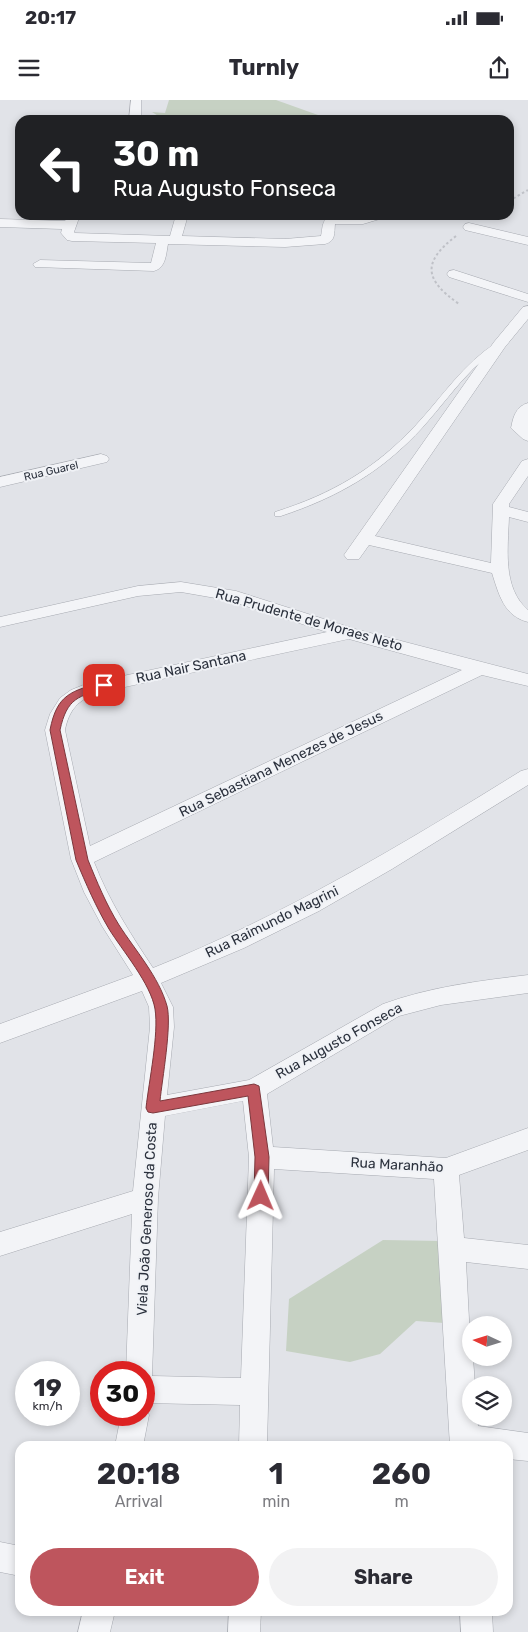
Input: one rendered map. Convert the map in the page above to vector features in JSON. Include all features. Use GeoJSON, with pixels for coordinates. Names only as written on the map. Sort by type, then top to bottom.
{"type":"FeatureCollection","features":[{"type":"Feature","properties":{"kind":"street"},"geometry":{"type":"LineString","coordinates":[[135,115],[136,100]]}},
{"type":"Feature","properties":{"kind":"street"},"geometry":{"type":"LineString","coordinates":[[0,223],[72,220],[67,233],[72,237],[284,243],[320,241],[328,237],[329,222],[332,220],[363,220]]}},
{"type":"Feature","properties":{"kind":"street"},"geometry":{"type":"LineString","coordinates":[[40,264],[154,267],[179,220]]}},
{"type":"Feature","properties":{"kind":"street"},"geometry":{"type":"LineString","coordinates":[[469,228],[528,241]]}},
{"type":"Feature","properties":{"kind":"street"},"geometry":{"type":"LineString","coordinates":[[454,274],[528,298]]}},
{"type":"Feature","properties":{"kind":"street"},"geometry":{"type":"LineString","coordinates":[[353,555],[366,539],[499,345],[528,310]]}},
{"type":"Feature","properties":{"kind":"street"},"geometry":{"type":"LineString","coordinates":[[528,408],[518,422],[519,428],[528,436]]}},
{"type":"Feature","properties":{"kind":"street","name":"Rua Guarel"},"geometry":{"type":"LineString","coordinates":[[0,482],[101,459]]}},
{"type":"Feature","properties":{"kind":"street"},"geometry":{"type":"LineString","coordinates":[[528,464],[503,499],[500,510],[499,570],[512,605],[521,614],[528,617]]}},
{"type":"Feature","properties":{"kind":"street"},"geometry":{"type":"LineString","coordinates":[[500,510],[528,517]]}},
{"type":"Feature","properties":{"kind":"street"},"geometry":{"type":"LineString","coordinates":[[366,539],[499,570]]}},
{"type":"Feature","properties":{"kind":"street","name":"Rua Prudente de Moraes Neto"},"geometry":{"type":"LineString","coordinates":[[0,622],[138,591],[181,588],[230,595],[349,632],[480,669],[528,680]]}},
{"type":"Feature","properties":{"kind":"street","name":"Rua Nair Santana"},"geometry":{"type":"LineString","coordinates":[[148,979],[113,926],[95,892],[82,860],[55,730],[59,712],[79,692],[349,632]]}},
{"type":"Feature","properties":{"kind":"street","name":"Rua Sebastiana Menezes de Jesus"},"geometry":{"type":"LineString","coordinates":[[82,860],[480,669]]}},
{"type":"Feature","properties":{"kind":"street","name":"Rua Raimundo Magrini"},"geometry":{"type":"LineString","coordinates":[[0,1034],[148,979],[236,942],[305,908],[396,858],[528,776]]}},
{"type":"Feature","properties":{"kind":"street","name":"Viela João Generoso da Costa"},"geometry":{"type":"LineString","coordinates":[[140,1361],[145,1198],[162,1027],[161,1007],[148,979]]}},
{"type":"Feature","properties":{"kind":"street","name":"Rua Augusto Fonseca"},"geometry":{"type":"LineString","coordinates":[[153,1108],[254,1090],[391,1010],[410,1002],[528,984]]}},
{"type":"Feature","properties":{"kind":"street"},"geometry":{"type":"LineString","coordinates":[[253,1441],[262,1157],[254,1090]]}},
{"type":"Feature","properties":{"kind":"street","name":"Rua Maranhão"},"geometry":{"type":"LineString","coordinates":[[262,1157],[446,1169],[528,1139]]}},
{"type":"Feature","properties":{"kind":"street"},"geometry":{"type":"LineString","coordinates":[[446,1169],[464,1441]]}},
{"type":"Feature","properties":{"kind":"street"},"geometry":{"type":"LineString","coordinates":[[0,1244],[145,1198]]}},
{"type":"Feature","properties":{"kind":"street"},"geometry":{"type":"LineString","coordinates":[[451,1248],[528,1257]]}},
{"type":"Feature","properties":{"kind":"street"},"geometry":{"type":"LineString","coordinates":[[155,1389],[255,1392]]}},
{"type":"Feature","properties":{"kind":"street"},"geometry":{"type":"LineString","coordinates":[[130,1441],[133,1426]]}},
{"type":"Feature","properties":{"kind":"street"},"geometry":{"type":"LineString","coordinates":[[513,1446],[528,1447]]}},
{"type":"Feature","properties":{"kind":"street"},"geometry":{"type":"LineString","coordinates":[[0,1557],[15,1561]]}},
{"type":"Feature","properties":{"kind":"street"},"geometry":{"type":"LineString","coordinates":[[94,1632],[98,1616]]}},
{"type":"Feature","properties":{"kind":"street"},"geometry":{"type":"LineString","coordinates":[[244,1632],[245,1616]]}},
{"type":"Feature","properties":{"kind":"street"},"geometry":{"type":"LineString","coordinates":[[476,1616],[477,1632]]}},
{"type":"Feature","properties":{"kind":"lane"},"geometry":{"type":"LineString","coordinates":[[278,514],[306,506],[328,496],[371,471],[408,438],[470,365],[499,345]]}},
{"type":"Feature","properties":{"kind":"path"},"geometry":{"type":"LineString","coordinates":[[514,199],[528,190]]}},
{"type":"Feature","properties":{"kind":"path"},"geometry":{"type":"LineString","coordinates":[[459,304],[438,288],[431,278],[430,270],[436,256],[469,228]]}},
{"type":"Feature","properties":{"kind":"green space"},"geometry":{"type":"Polygon","coordinates":[[[169,100],[276,100],[318,115],[157,115],[152,112],[165,113],[169,100]]]}},
{"type":"Feature","properties":{"kind":"green space"},"geometry":{"type":"Polygon","coordinates":[[[383,1240],[442,1241],[444,1323],[416,1321],[380,1354],[350,1362],[286,1351],[289,1299],[383,1240]]]}},
{"type":"Feature","properties":{"kind":"route"},"geometry":{"type":"LineString","coordinates":[[104,685],[79,692],[68,701],[59,712],[55,730],[82,860],[88,876],[113,926],[148,979],[161,1007],[162,1027],[153,1108],[254,1090],[262,1157],[261,1196]]}}]}
